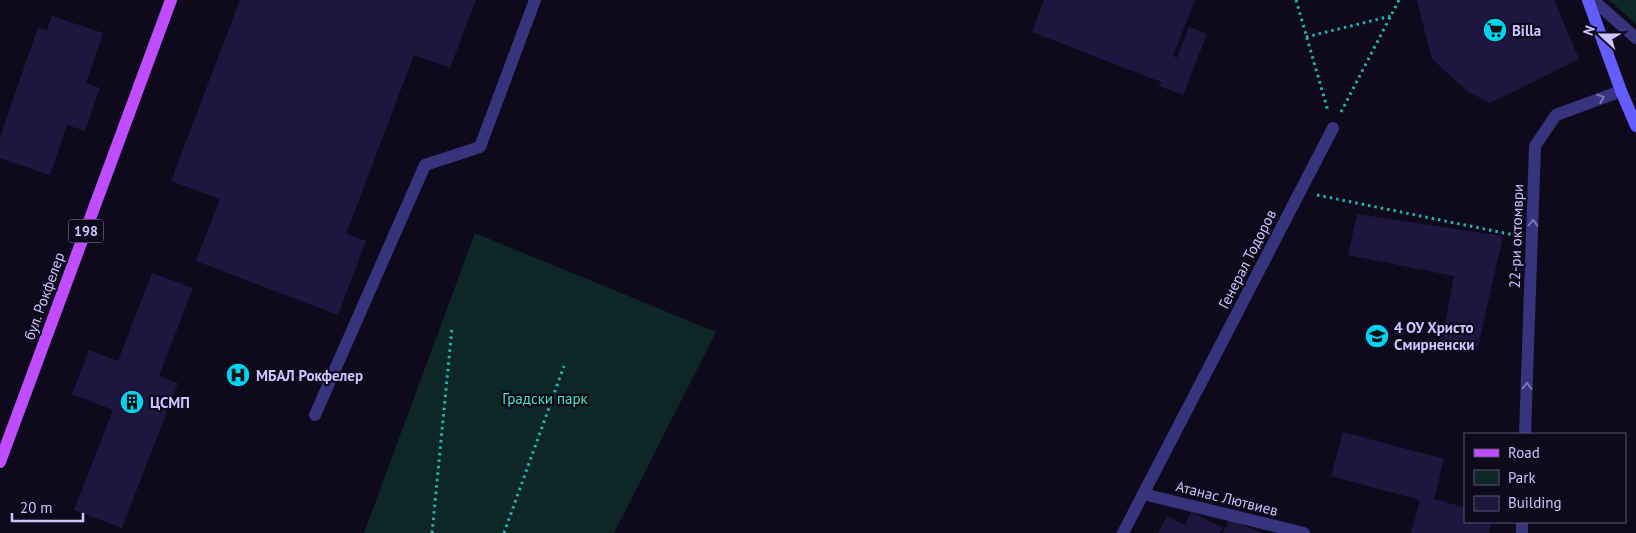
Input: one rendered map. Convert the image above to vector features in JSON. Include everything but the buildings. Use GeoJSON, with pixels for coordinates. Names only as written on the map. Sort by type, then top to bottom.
{"type":"FeatureCollection","features":[{"type":"Feature","properties":{"kind":"main road","name":"бул. Рокфелер"},"geometry":{"type":"LineString","coordinates":[[0,462],[171,0]]}},
{"type":"Feature","properties":{"kind":"street"},"geometry":{"type":"LineString","coordinates":[[315,415],[425,165],[480,147],[535,0]]}},
{"type":"Feature","properties":{"kind":"street"},"geometry":{"type":"LineString","coordinates":[[1588,0],[1621,91],[1636,126]]}},
{"type":"Feature","properties":{"kind":"street"},"geometry":{"type":"LineString","coordinates":[[1593,0],[1636,38]]}},
{"type":"Feature","properties":{"kind":"street","name":"22-ри октомври"},"geometry":{"type":"LineString","coordinates":[[1525,433],[1535,146],[1556,115],[1621,91]]}},
{"type":"Feature","properties":{"kind":"street","name":"Генерал Тодоров"},"geometry":{"type":"LineString","coordinates":[[1123,533],[1333,128]]}},
{"type":"Feature","properties":{"kind":"street","name":"Атанас Лютвиев"},"geometry":{"type":"LineString","coordinates":[[1143,494],[1304,533]]}},
{"type":"Feature","properties":{"kind":"path"},"geometry":{"type":"LineString","coordinates":[[1296,0],[1333,128]]}},
{"type":"Feature","properties":{"kind":"path"},"geometry":{"type":"LineString","coordinates":[[1333,128],[1399,0]]}},
{"type":"Feature","properties":{"kind":"path"},"geometry":{"type":"LineString","coordinates":[[1306,37],[1391,15]]}},
{"type":"Feature","properties":{"kind":"path"},"geometry":{"type":"LineString","coordinates":[[1300,191],[1532,238]]}},
{"type":"Feature","properties":{"kind":"path"},"geometry":{"type":"LineString","coordinates":[[432,533],[452,328]]}},
{"type":"Feature","properties":{"kind":"path"},"geometry":{"type":"LineString","coordinates":[[504,533],[564,366]]}},
{"type":"Feature","properties":{"kind":"green space"},"geometry":{"type":"Polygon","coordinates":[[[1609,0],[1636,0],[1636,24],[1609,0]]]}},
{"type":"Feature","properties":{"kind":"green space","name":"Градски парк"},"geometry":{"type":"Polygon","coordinates":[[[475,233],[716,332],[614,533],[364,533],[475,233]]]}},
{"type":"Feature","properties":{"kind":"place","name":"Billa"},"geometry":{"type":"Point","coordinates":[1495,30]}},
{"type":"Feature","properties":{"kind":"place","name":"4 ОУ Христо Смирненски"},"geometry":{"type":"Point","coordinates":[1377,336]}},
{"type":"Feature","properties":{"kind":"place","name":"МБАЛ Рокфелер"},"geometry":{"type":"Point","coordinates":[238,375]}},
{"type":"Feature","properties":{"kind":"place","name":"ЦСМП"},"geometry":{"type":"Point","coordinates":[132,402]}}]}
